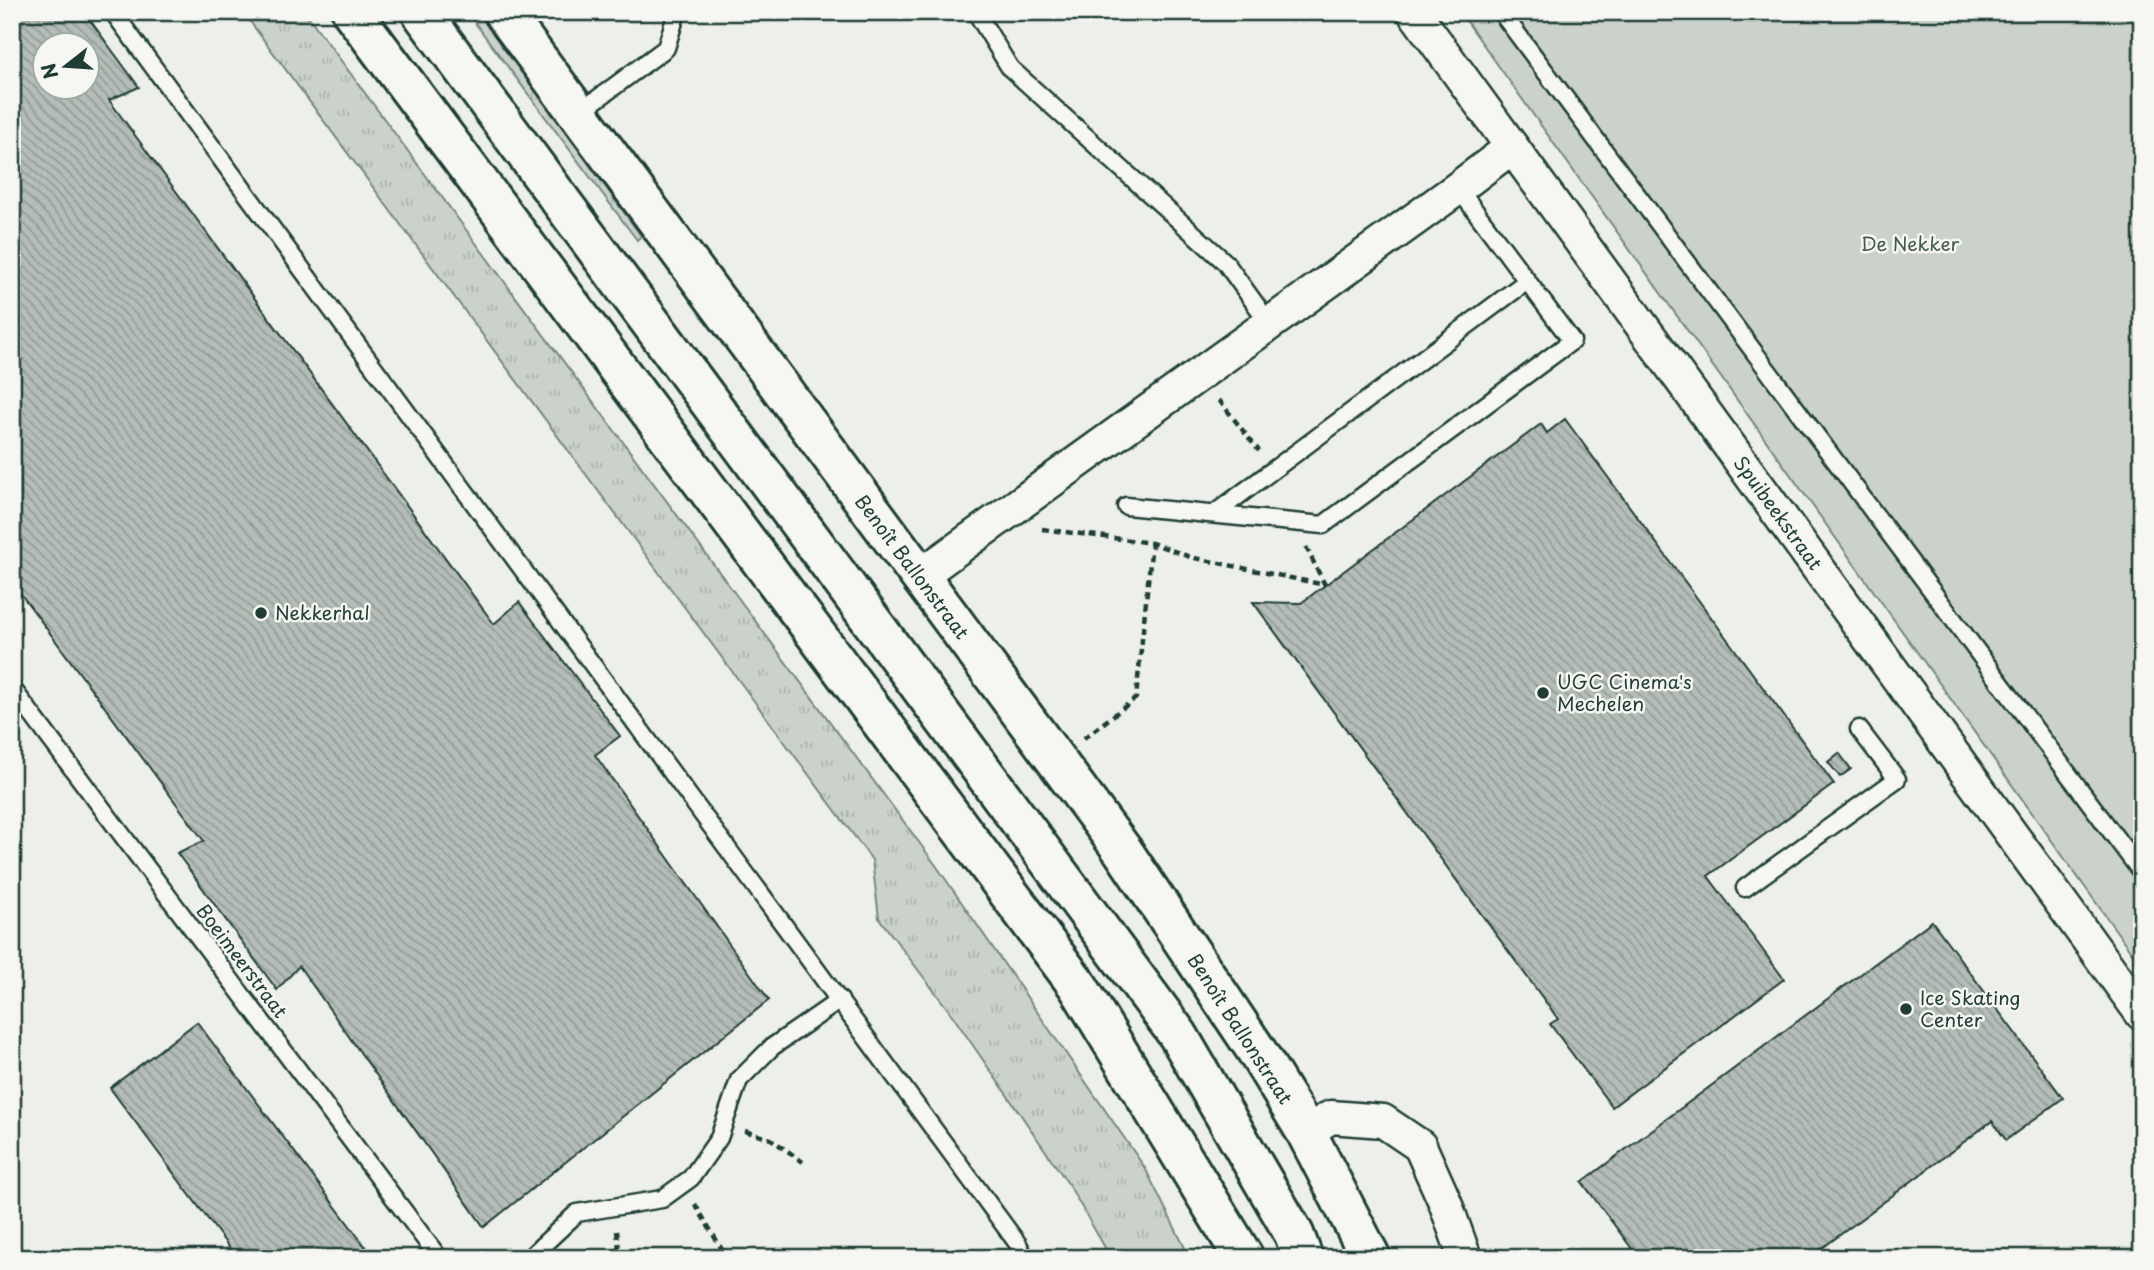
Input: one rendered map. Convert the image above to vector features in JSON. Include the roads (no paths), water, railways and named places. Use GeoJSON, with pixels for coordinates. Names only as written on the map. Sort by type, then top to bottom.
{"type":"FeatureCollection","features":[{"type":"Feature","properties":{"kind":"main road"},"geometry":{"type":"LineString","coordinates":[[352,12],[1078,986],[1244,1258]]}},
{"type":"Feature","properties":{"kind":"main road"},"geometry":{"type":"LineString","coordinates":[[421,12],[1178,1035],[1294,1234],[1303,1258]]}},
{"type":"Feature","properties":{"kind":"main road","name":"Benoît Ballonstraat"},"geometry":{"type":"LineString","coordinates":[[503,12],[1123,851],[1249,1039],[1306,1132],[1371,1258]]}},
{"type":"Feature","properties":{"kind":"street","name":"Spuibeekstraat"},"geometry":{"type":"LineString","coordinates":[[1414,12],[2142,1014]]}},
{"type":"Feature","properties":{"kind":"street"},"geometry":{"type":"LineString","coordinates":[[918,577],[1512,147]]}},
{"type":"Feature","properties":{"kind":"street"},"geometry":{"type":"LineString","coordinates":[[1306,1132],[1331,1117],[1383,1121],[1420,1146],[1465,1258]]}},
{"type":"Feature","properties":{"kind":"lane"},"geometry":{"type":"LineString","coordinates":[[113,12],[840,1000],[1018,1244],[1025,1258]]}},
{"type":"Feature","properties":{"kind":"lane"},"geometry":{"type":"LineString","coordinates":[[577,115],[666,48],[677,12]]}},
{"type":"Feature","properties":{"kind":"lane"},"geometry":{"type":"LineString","coordinates":[[976,12],[1010,68],[1224,262],[1269,323]]}},
{"type":"Feature","properties":{"kind":"lane"},"geometry":{"type":"LineString","coordinates":[[1501,12],[2142,873]]}},
{"type":"Feature","properties":{"kind":"lane"},"geometry":{"type":"LineString","coordinates":[[1126,506],[1323,525],[1572,341],[1458,188]]}},
{"type":"Feature","properties":{"kind":"lane"},"geometry":{"type":"LineString","coordinates":[[1214,514],[1527,281]]}},
{"type":"Feature","properties":{"kind":"lane","name":"Boeimeerstraat"},"geometry":{"type":"LineString","coordinates":[[12,688],[439,1258]]}},
{"type":"Feature","properties":{"kind":"lane"},"geometry":{"type":"LineString","coordinates":[[1745,888],[1897,779],[1859,729]]}},
{"type":"Feature","properties":{"kind":"lane"},"geometry":{"type":"LineString","coordinates":[[529,1258],[577,1213],[662,1199],[684,1184],[719,1138],[739,1080],[772,1047],[840,1000]]}},
{"type":"Feature","properties":{"kind":"place","name":"Nekkerhal"},"geometry":{"type":"Point","coordinates":[261,613]}},
{"type":"Feature","properties":{"kind":"place","name":"UGC Cinema's Mechelen"},"geometry":{"type":"Point","coordinates":[1543,693]}},
{"type":"Feature","properties":{"kind":"place","name":"Ice Skating Center"},"geometry":{"type":"Point","coordinates":[1906,1009]}},
{"type":"Feature","properties":{"kind":"park label","name":"De Nekker"},"geometry":{"type":"Point","coordinates":[1910,244]}}]}
